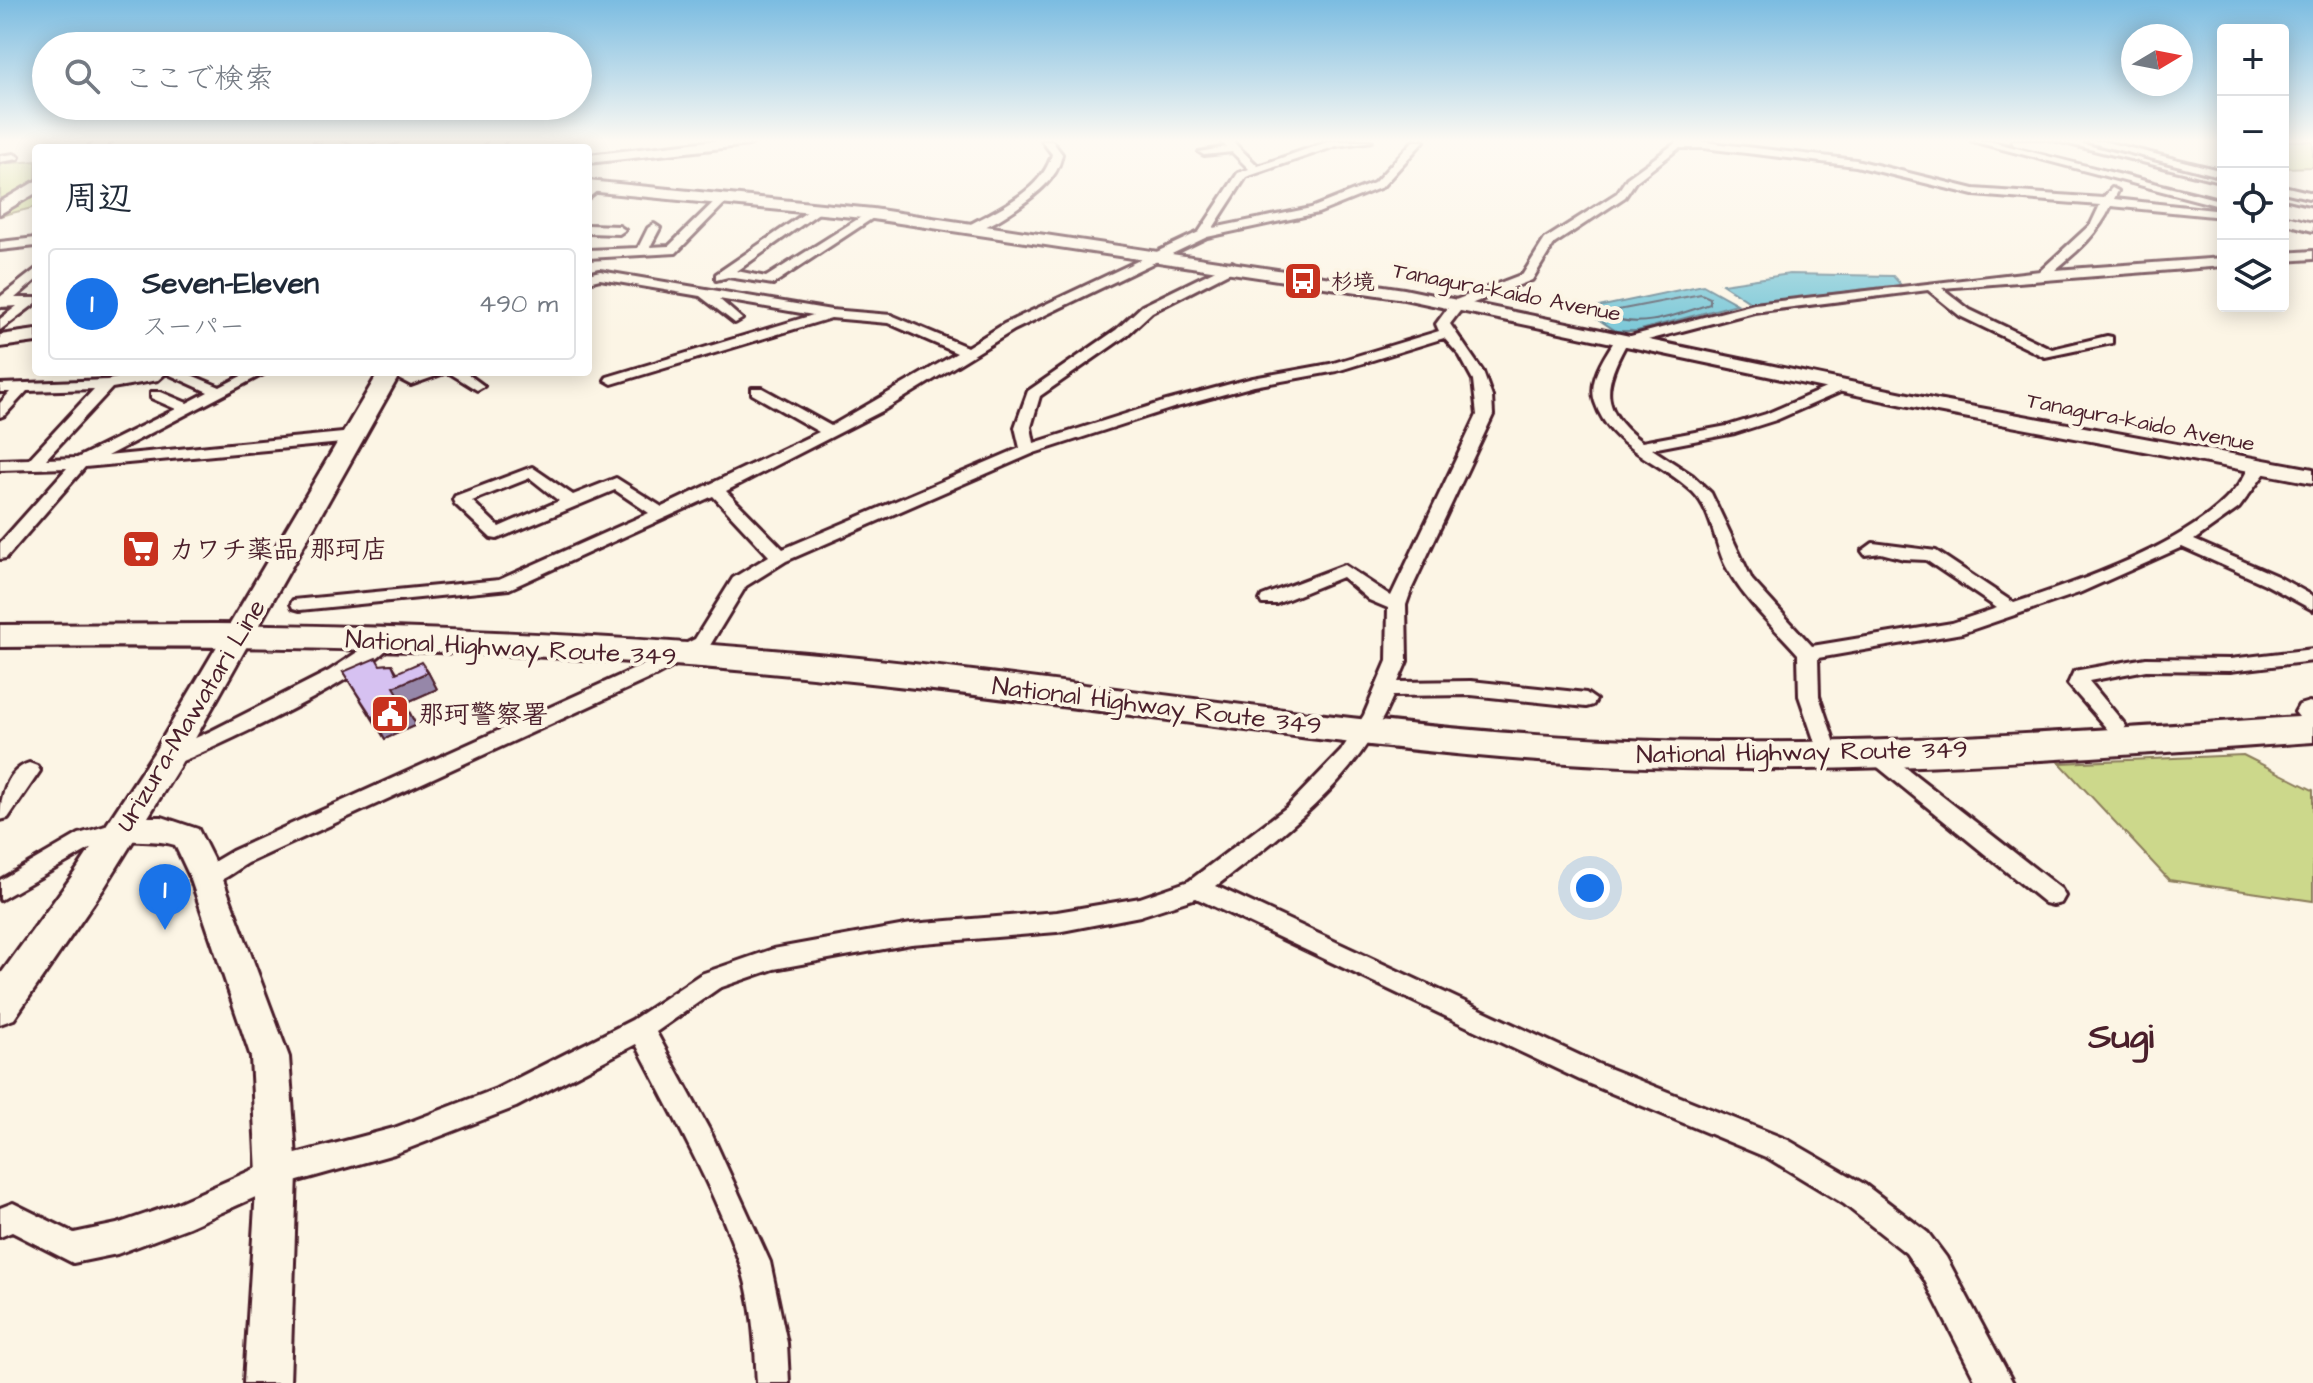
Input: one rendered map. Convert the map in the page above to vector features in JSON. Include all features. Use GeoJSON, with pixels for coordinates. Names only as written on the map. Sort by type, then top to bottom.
{"type":"FeatureCollection","features":[{"type":"Feature","properties":{"kind":"highway","name":"National Highway Route 349"},"geometry":{"type":"LineString","coordinates":[[0,624],[570,634],[858,670],[1375,712],[1600,751],[1825,748],[2116,726],[2312,717]]}},
{"type":"Feature","properties":{"kind":"highway","name":"National Highway Route 349"},"geometry":{"type":"LineString","coordinates":[[0,636],[242,629],[386,639],[690,649]]}},
{"type":"Feature","properties":{"kind":"highway","name":"National Highway Route 349"},"geometry":{"type":"LineString","coordinates":[[1825,748],[1875,754],[2312,717]]}},
{"type":"Feature","properties":{"kind":"main road","name":"Urizura-Mawatari Line"},"geometry":{"type":"LineString","coordinates":[[0,1007],[91,878],[167,759],[390,376]]}},
{"type":"Feature","properties":{"kind":"street"},"geometry":{"type":"LineString","coordinates":[[592,254],[672,250],[716,206]]}},
{"type":"Feature","properties":{"kind":"street","name":"Tanagura-kaido Avenue"},"geometry":{"type":"LineString","coordinates":[[805,206],[1164,255],[1458,304],[1835,385],[2313,476]]}},
{"type":"Feature","properties":{"kind":"street"},"geometry":{"type":"LineString","coordinates":[[973,228],[1008,206]]}},
{"type":"Feature","properties":{"kind":"street"},"geometry":{"type":"LineString","coordinates":[[1203,234],[1222,206]]}},
{"type":"Feature","properties":{"kind":"street"},"geometry":{"type":"LineString","coordinates":[[300,604],[503,585],[762,468],[879,407],[1009,327],[1203,234],[1327,206]]}},
{"type":"Feature","properties":{"kind":"street"},"geometry":{"type":"LineString","coordinates":[[0,1223],[13,1217],[73,1248],[117,1239],[277,1173],[394,1141],[506,1098],[641,1028],[710,981],[773,959],[911,934],[1057,922],[1140,907],[1197,888],[1295,813],[1324,785],[1375,712],[1397,661],[1397,605],[1485,415],[1487,402],[1482,383],[1461,347],[1446,333],[1443,324],[1458,304],[1528,277],[1549,242],[1605,206]]}},
{"type":"Feature","properties":{"kind":"street"},"geometry":{"type":"LineString","coordinates":[[2049,274],[2046,271],[2075,248],[2096,225],[2104,206]]}},
{"type":"Feature","properties":{"kind":"street"},"geometry":{"type":"LineString","coordinates":[[2141,206],[2217,213]]}},
{"type":"Feature","properties":{"kind":"street"},"geometry":{"type":"LineString","coordinates":[[701,293],[821,207]]}},
{"type":"Feature","properties":{"kind":"street"},"geometry":{"type":"LineString","coordinates":[[2293,213],[2313,227]]}},
{"type":"Feature","properties":{"kind":"street"},"geometry":{"type":"LineString","coordinates":[[726,273],[768,281],[873,214]]}},
{"type":"Feature","properties":{"kind":"street"},"geometry":{"type":"LineString","coordinates":[[643,250],[654,228]]}},
{"type":"Feature","properties":{"kind":"street"},"geometry":{"type":"LineString","coordinates":[[592,229],[619,230]]}},
{"type":"Feature","properties":{"kind":"street"},"geometry":{"type":"LineString","coordinates":[[0,246],[32,242]]}},
{"type":"Feature","properties":{"kind":"street"},"geometry":{"type":"LineString","coordinates":[[2289,257],[2313,255]]}},
{"type":"Feature","properties":{"kind":"street"},"geometry":{"type":"LineString","coordinates":[[1825,748],[1809,696],[1808,653],[1751,592],[1736,569],[1712,505],[1700,490],[1639,447],[1612,421],[1600,393],[1601,382],[1620,343],[1727,313],[1931,286],[2217,262]]}},
{"type":"Feature","properties":{"kind":"street"},"geometry":{"type":"LineString","coordinates":[[1028,450],[1023,427],[1033,394],[1121,333],[1147,309],[1232,266]]}},
{"type":"Feature","properties":{"kind":"street"},"geometry":{"type":"LineString","coordinates":[[592,277],[600,275],[831,314],[903,322],[966,352]]}},
{"type":"Feature","properties":{"kind":"street"},"geometry":{"type":"LineString","coordinates":[[0,303],[32,276]]}},
{"type":"Feature","properties":{"kind":"street"},"geometry":{"type":"LineString","coordinates":[[1931,286],[1965,313],[2050,354],[2107,340]]}},
{"type":"Feature","properties":{"kind":"street"},"geometry":{"type":"LineString","coordinates":[[701,293],[735,319]]}},
{"type":"Feature","properties":{"kind":"street"},"geometry":{"type":"LineString","coordinates":[[0,303],[32,301]]}},
{"type":"Feature","properties":{"kind":"street"},"geometry":{"type":"LineString","coordinates":[[0,326],[32,302]]}},
{"type":"Feature","properties":{"kind":"street"},"geometry":{"type":"LineString","coordinates":[[612,380],[831,314]]}},
{"type":"Feature","properties":{"kind":"street"},"geometry":{"type":"LineString","coordinates":[[206,877],[240,857],[690,649],[739,582],[780,557],[1028,450],[1168,405],[1253,382],[1332,368],[1446,333]]}},
{"type":"Feature","properties":{"kind":"street"},"geometry":{"type":"LineString","coordinates":[[0,341],[32,337]]}},
{"type":"Feature","properties":{"kind":"street"},"geometry":{"type":"LineString","coordinates":[[0,388],[107,384],[154,376]]}},
{"type":"Feature","properties":{"kind":"street"},"geometry":{"type":"LineString","coordinates":[[182,376],[220,392]]}},
{"type":"Feature","properties":{"kind":"street"},"geometry":{"type":"LineString","coordinates":[[0,554],[80,463],[252,376]]}},
{"type":"Feature","properties":{"kind":"street"},"geometry":{"type":"LineString","coordinates":[[400,376],[411,381],[427,376]]}},
{"type":"Feature","properties":{"kind":"street"},"geometry":{"type":"LineString","coordinates":[[461,376],[477,386]]}},
{"type":"Feature","properties":{"kind":"street"},"geometry":{"type":"LineString","coordinates":[[35,462],[107,384]]}},
{"type":"Feature","properties":{"kind":"street"},"geometry":{"type":"LineString","coordinates":[[1639,447],[1730,430],[1771,417],[1835,389],[1835,385]]}},
{"type":"Feature","properties":{"kind":"street"},"geometry":{"type":"LineString","coordinates":[[0,412],[22,388]]}},
{"type":"Feature","properties":{"kind":"street"},"geometry":{"type":"LineString","coordinates":[[757,391],[828,431]]}},
{"type":"Feature","properties":{"kind":"street"},"geometry":{"type":"LineString","coordinates":[[156,395],[187,408]]}},
{"type":"Feature","properties":{"kind":"street"},"geometry":{"type":"LineString","coordinates":[[0,465],[80,463],[353,437]]}},
{"type":"Feature","properties":{"kind":"street"},"geometry":{"type":"LineString","coordinates":[[1808,653],[1955,629],[2073,589],[2182,541],[2233,504],[2257,473],[2256,467]]}},
{"type":"Feature","properties":{"kind":"street"},"geometry":{"type":"LineString","coordinates":[[571,502],[532,472],[461,500],[497,534],[616,483],[660,513]]}},
{"type":"Feature","properties":{"kind":"street"},"geometry":{"type":"LineString","coordinates":[[715,489],[780,557]]}},
{"type":"Feature","properties":{"kind":"street"},"geometry":{"type":"LineString","coordinates":[[2182,541],[2271,580],[2313,604]]}},
{"type":"Feature","properties":{"kind":"street"},"geometry":{"type":"LineString","coordinates":[[1871,551],[1879,547],[1930,555],[2014,611]]}},
{"type":"Feature","properties":{"kind":"street"},"geometry":{"type":"LineString","coordinates":[[1269,600],[1344,570],[1375,596],[1397,605]]}},
{"type":"Feature","properties":{"kind":"street"},"geometry":{"type":"LineString","coordinates":[[167,759],[205,744],[336,675],[374,653],[386,639]]}},
{"type":"Feature","properties":{"kind":"street"},"geometry":{"type":"LineString","coordinates":[[2116,726],[2078,684],[2081,676],[2146,664],[2230,665],[2313,655]]}},
{"type":"Feature","properties":{"kind":"street"},"geometry":{"type":"LineString","coordinates":[[1375,712],[1471,688],[1586,700]]}},
{"type":"Feature","properties":{"kind":"street"},"geometry":{"type":"LineString","coordinates":[[1875,754],[2053,896]]}},
{"type":"Feature","properties":{"kind":"street"},"geometry":{"type":"LineString","coordinates":[[0,812],[29,771]]}},
{"type":"Feature","properties":{"kind":"street"},"geometry":{"type":"LineString","coordinates":[[0,891],[12,879],[87,840],[122,829],[162,829],[187,837],[206,877],[270,1057],[277,1173],[267,1383]]}},
{"type":"Feature","properties":{"kind":"street"},"geometry":{"type":"LineString","coordinates":[[1197,888],[1589,1072],[1778,1149],[1854,1194],[1917,1243],[1935,1268],[1987,1370],[1997,1383]]}},
{"type":"Feature","properties":{"kind":"street"},"geometry":{"type":"LineString","coordinates":[[641,1028],[702,1144],[755,1262],[771,1343],[773,1383]]}},
{"type":"Feature","properties":{"kind":"green space"},"geometry":{"type":"Polygon","coordinates":[[[0,206],[32,206],[32,208],[0,216],[0,206]]]}},
{"type":"Feature","properties":{"kind":"green space"},"geometry":{"type":"Polygon","coordinates":[[[2243,755],[2313,790],[2313,901],[2169,880],[2060,763],[2243,755]]]}},
{"type":"Feature","properties":{"kind":"water"},"geometry":{"type":"Polygon","coordinates":[[[1790,274],[1893,276],[1901,285],[1751,303],[1722,284],[1790,274]]]}},
{"type":"Feature","properties":{"kind":"water"},"geometry":{"type":"Polygon","coordinates":[[[1703,285],[1737,304],[1637,331],[1616,331],[1595,317],[1598,307],[1703,285]]]}},
{"type":"Feature","properties":{"kind":"building"},"geometry":{"type":"Polygon","coordinates":[[[376,658],[380,665],[392,664],[396,673],[421,662],[428,672],[394,687],[407,708],[375,721],[343,672],[376,658]]]}},
{"type":"Feature","properties":{"kind":"place","name":"杉境"},"geometry":{"type":"Point","coordinates":[1303,281]}},
{"type":"Feature","properties":{"kind":"place","name":"カワチ薬品 那珂店"},"geometry":{"type":"Point","coordinates":[141,549]}},
{"type":"Feature","properties":{"kind":"place","name":"那珂警察署"},"geometry":{"type":"Point","coordinates":[390,714]}},
{"type":"Feature","properties":{"kind":"place","name":"Seven-Eleven"},"geometry":{"type":"Point","coordinates":[165,930]}},
{"type":"Feature","properties":{"kind":"district","name":"Sugi"},"geometry":{"type":"Point","coordinates":[2121,1034]}}]}
